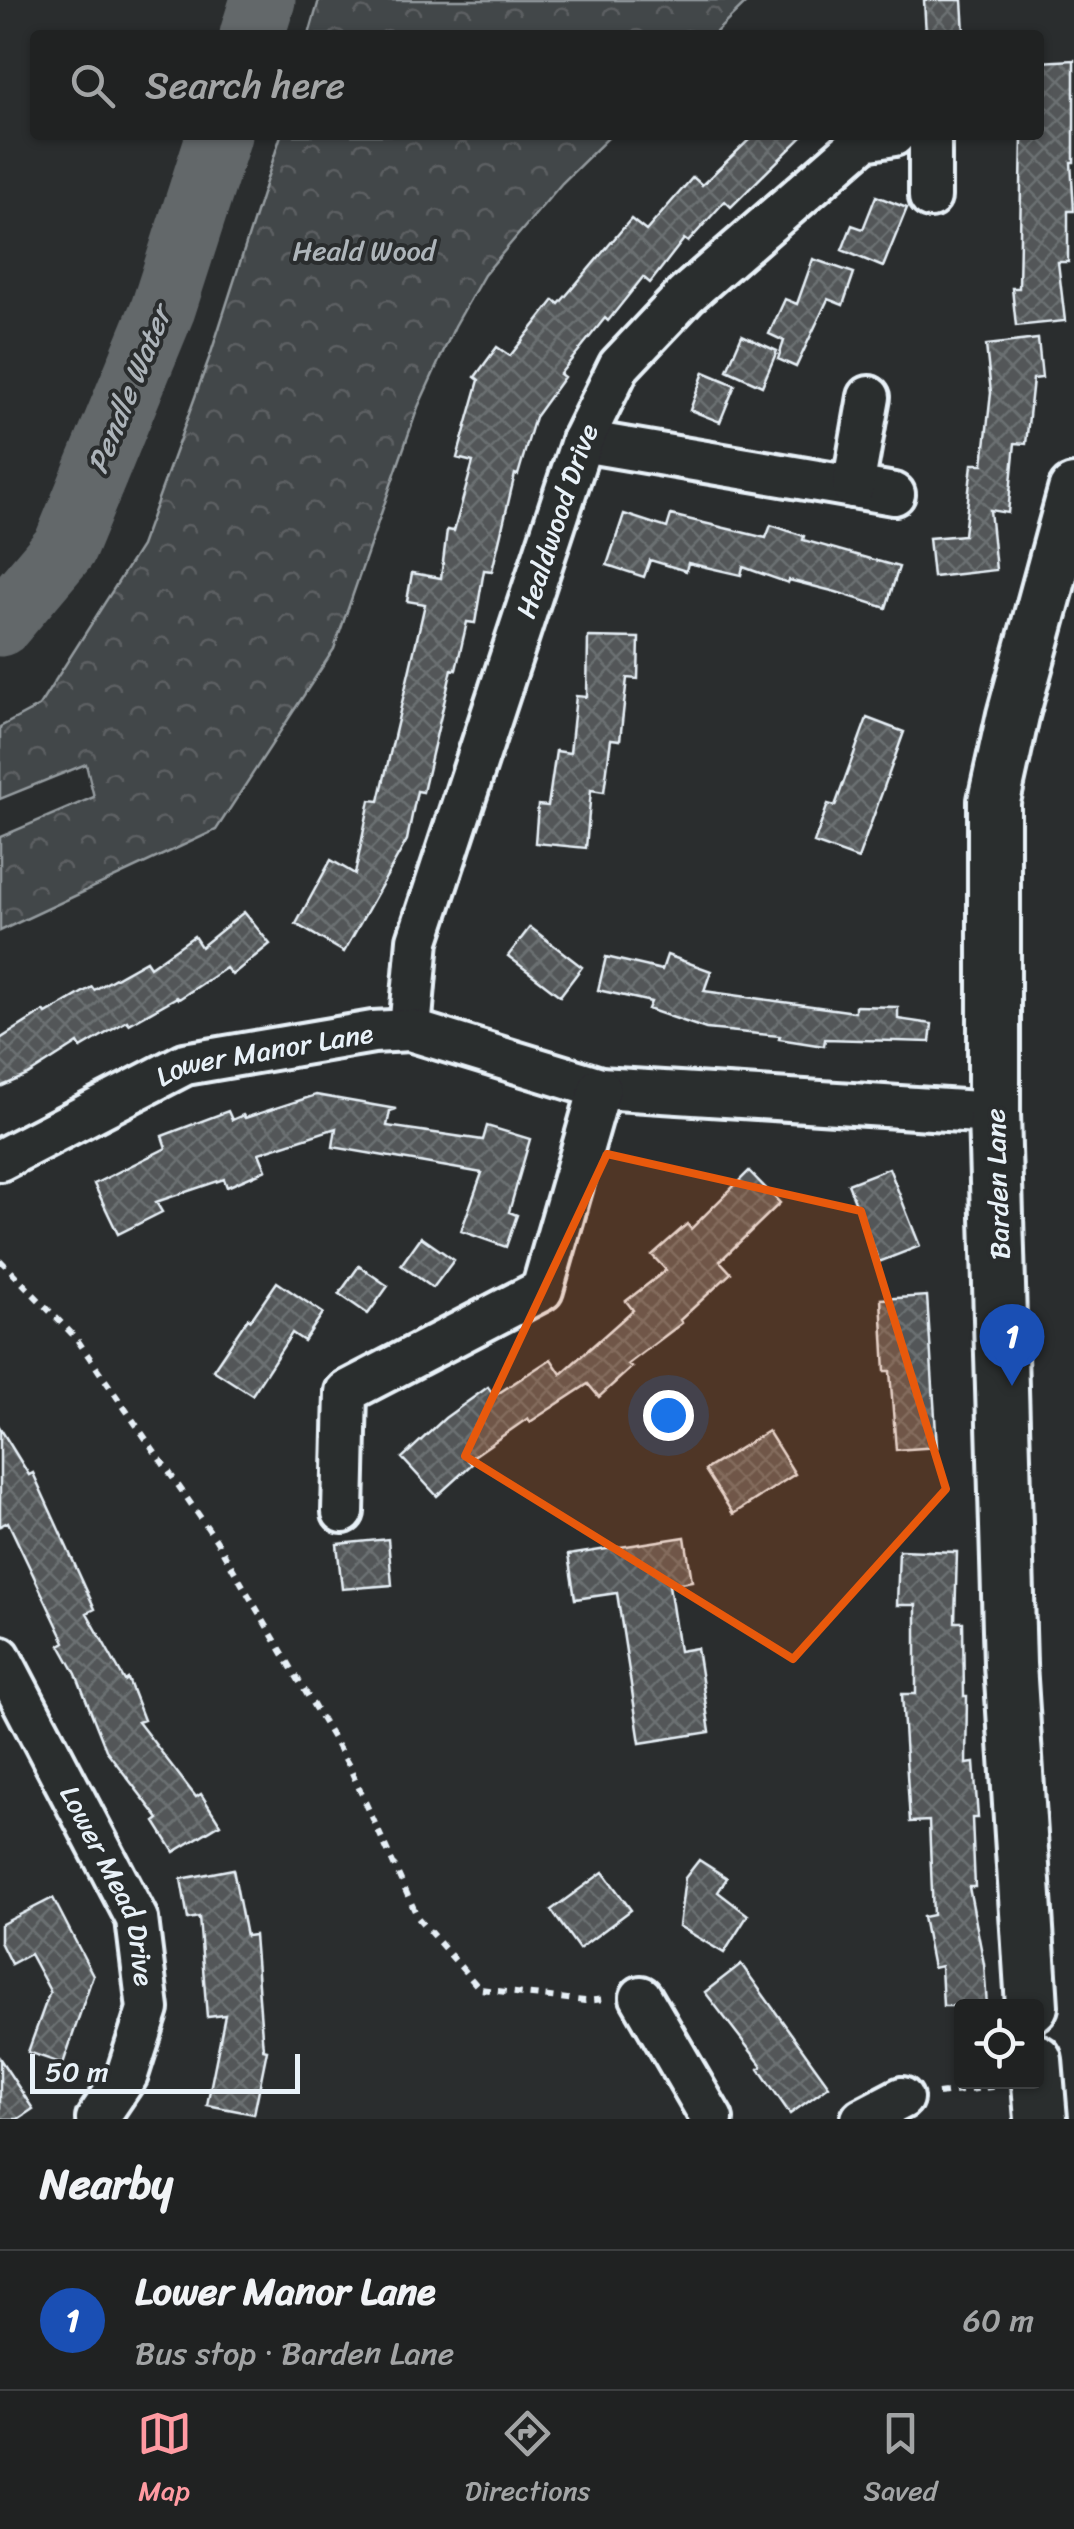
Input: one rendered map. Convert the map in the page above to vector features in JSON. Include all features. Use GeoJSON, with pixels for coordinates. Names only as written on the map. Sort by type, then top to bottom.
{"type":"FeatureCollection","features":[{"type":"Feature","properties":{"kind":"street","name":"Healdwood Drive"},"geometry":{"type":"LineString","coordinates":[[410,1030],[418,940],[582,441],[620,366],[686,294],[864,140]]}},
{"type":"Feature","properties":{"kind":"street"},"geometry":{"type":"LineString","coordinates":[[930,140],[930,197]]}},
{"type":"Feature","properties":{"kind":"street"},"geometry":{"type":"LineString","coordinates":[[853,487],[869,397]]}},
{"type":"Feature","properties":{"kind":"street"},"geometry":{"type":"LineString","coordinates":[[582,441],[894,494]]}},
{"type":"Feature","properties":{"kind":"street","name":"Barden Lane"},"geometry":{"type":"LineString","coordinates":[[1032,1999],[1010,1664],[994,1113],[994,801],[1013,715],[1074,491]]}},
{"type":"Feature","properties":{"kind":"street","name":"Lower Manor Lane"},"geometry":{"type":"LineString","coordinates":[[0,1160],[185,1064],[373,1032],[410,1030],[600,1088],[994,1113]]}},
{"type":"Feature","properties":{"kind":"street"},"geometry":{"type":"LineString","coordinates":[[344,1512],[346,1392],[542,1290],[600,1088]]}},
{"type":"Feature","properties":{"kind":"street","name":"Lower Mead Drive"},"geometry":{"type":"LineString","coordinates":[[0,1657],[137,1918],[148,2009],[126,2076],[97,2119]]}},
{"type":"Feature","properties":{"kind":"street"},"geometry":{"type":"LineString","coordinates":[[641,1997],[712,2119]]}},
{"type":"Feature","properties":{"kind":"street"},"geometry":{"type":"LineString","coordinates":[[862,2119],[902,2098]]}},
{"type":"Feature","properties":{"kind":"path"},"geometry":{"type":"LineString","coordinates":[[0,1260],[76,1338],[216,1540],[348,1764],[418,1918],[442,1946],[480,1988],[585,2000],[641,1997]]}},
{"type":"Feature","properties":{"kind":"path"},"geometry":{"type":"LineString","coordinates":[[902,2098],[1014,2089]]}},
{"type":"Feature","properties":{"kind":"highlighted area"},"geometry":{"type":"Polygon","coordinates":[[[607,1154],[861,1211],[946,1489],[793,1659],[465,1456],[607,1154]]]}},
{"type":"Feature","properties":{"kind":"green space"},"geometry":{"type":"Polygon","coordinates":[[[319,0],[749,0],[718,30],[310,30],[319,0]]]}},
{"type":"Feature","properties":{"kind":"green space","name":"Heald Wood"},"geometry":{"type":"Polygon","coordinates":[[[279,140],[606,140],[562,183],[484,275],[455,326],[418,407],[334,649],[216,830],[0,931],[0,837],[94,797],[86,764],[0,799],[0,727],[39,706],[141,546],[211,353],[279,140]]]}},
{"type":"Feature","properties":{"kind":"building"},"geometry":{"type":"Polygon","coordinates":[[[924,0],[962,0],[964,30],[926,30],[924,0]]]}},
{"type":"Feature","properties":{"kind":"building"},"geometry":{"type":"Polygon","coordinates":[[[1074,60],[1074,211],[1068,211],[1068,262],[1058,262],[1065,321],[1016,326],[1012,288],[1019,288],[1022,140],[1044,140],[1044,62],[1074,60]]]}},
{"type":"Feature","properties":{"kind":"building"},"geometry":{"type":"Polygon","coordinates":[[[749,140],[799,140],[731,207],[725,201],[688,242],[684,239],[650,283],[643,277],[560,374],[564,377],[535,417],[518,475],[515,474],[492,571],[484,570],[475,623],[467,622],[456,670],[452,669],[423,792],[417,791],[407,840],[344,952],[296,924],[331,860],[355,874],[370,800],[379,801],[425,604],[407,601],[412,573],[441,578],[447,530],[454,531],[473,462],[457,458],[479,380],[475,377],[497,347],[510,356],[554,300],[559,304],[631,219],[646,231],[693,177],[702,185],[749,140]]]}},
{"type":"Feature","properties":{"kind":"building"},"geometry":{"type":"Polygon","coordinates":[[[876,196],[907,208],[883,267],[842,250],[852,225],[863,229],[876,196]]]}},
{"type":"Feature","properties":{"kind":"building"},"geometry":{"type":"Polygon","coordinates":[[[813,259],[854,273],[843,305],[828,299],[796,367],[778,359],[784,341],[769,334],[785,299],[797,304],[813,259]]]}},
{"type":"Feature","properties":{"kind":"building"},"geometry":{"type":"Polygon","coordinates":[[[742,335],[777,351],[762,386],[727,370],[742,335]]]}},
{"type":"Feature","properties":{"kind":"building"},"geometry":{"type":"Polygon","coordinates":[[[1038,339],[1042,378],[1033,379],[1026,444],[1015,443],[1008,513],[990,510],[996,570],[933,577],[929,538],[964,535],[972,464],[983,464],[991,393],[986,345],[1038,339]]]}},
{"type":"Feature","properties":{"kind":"building"},"geometry":{"type":"Polygon","coordinates":[[[704,372],[735,385],[720,422],[690,410],[704,372]]]}},
{"type":"Feature","properties":{"kind":"building"},"geometry":{"type":"Polygon","coordinates":[[[624,514],[667,528],[671,515],[766,538],[771,525],[804,536],[803,540],[899,567],[886,608],[743,567],[741,575],[688,563],[686,571],[650,560],[644,577],[607,565],[624,514]]]}},
{"type":"Feature","properties":{"kind":"building"},"geometry":{"type":"Polygon","coordinates":[[[588,637],[639,638],[638,679],[627,678],[620,740],[611,739],[604,792],[591,790],[586,848],[535,843],[538,805],[548,806],[556,751],[570,753],[576,696],[587,697],[588,637]]]}},
{"type":"Feature","properties":{"kind":"building"},"geometry":{"type":"Polygon","coordinates":[[[867,718],[904,732],[858,859],[814,843],[828,804],[835,806],[867,718]]]}},
{"type":"Feature","properties":{"kind":"building"},"geometry":{"type":"Polygon","coordinates":[[[244,912],[270,944],[232,975],[226,968],[179,999],[129,1024],[127,1021],[81,1048],[78,1043],[28,1075],[0,1087],[0,1039],[44,1011],[46,1014],[146,961],[150,967],[194,936],[201,947],[244,912]]]}},
{"type":"Feature","properties":{"kind":"building"},"geometry":{"type":"Polygon","coordinates":[[[530,927],[582,967],[560,996],[508,956],[530,927]]]}},
{"type":"Feature","properties":{"kind":"building"},"geometry":{"type":"Polygon","coordinates":[[[667,955],[711,971],[704,991],[855,1012],[855,1006],[898,1007],[898,1019],[932,1024],[930,1042],[825,1039],[824,1046],[779,1039],[780,1036],[706,1029],[648,1009],[651,1002],[598,990],[606,957],[662,970],[667,955]]]}},
{"type":"Feature","properties":{"kind":"building"},"geometry":{"type":"Polygon","coordinates":[[[316,1095],[396,1109],[390,1111],[387,1126],[483,1140],[487,1126],[530,1139],[509,1212],[517,1215],[506,1247],[461,1231],[482,1173],[333,1147],[336,1128],[259,1153],[266,1170],[227,1187],[224,1179],[156,1202],[162,1212],[118,1234],[94,1184],[166,1148],[162,1136],[228,1111],[232,1120],[243,1115],[245,1118],[316,1095]]]}},
{"type":"Feature","properties":{"kind":"building"},"geometry":{"type":"Polygon","coordinates":[[[889,1168],[920,1246],[879,1262],[848,1184],[889,1168]]]}},
{"type":"Feature","properties":{"kind":"building"},"geometry":{"type":"Polygon","coordinates":[[[749,1171],[780,1203],[720,1261],[731,1273],[680,1320],[682,1323],[628,1364],[632,1367],[599,1397],[588,1384],[530,1422],[528,1418],[468,1460],[472,1464],[437,1496],[402,1458],[445,1418],[488,1387],[494,1396],[551,1359],[561,1374],[633,1310],[626,1301],[666,1270],[652,1255],[687,1224],[691,1229],[749,1171]]]}},
{"type":"Feature","properties":{"kind":"building"},"geometry":{"type":"Polygon","coordinates":[[[421,1237],[454,1260],[433,1288],[401,1265],[421,1237]]]}},
{"type":"Feature","properties":{"kind":"building"},"geometry":{"type":"Polygon","coordinates":[[[359,1266],[388,1286],[368,1314],[339,1294],[359,1266]]]}},
{"type":"Feature","properties":{"kind":"building"},"geometry":{"type":"Polygon","coordinates":[[[277,1282],[323,1313],[304,1341],[292,1333],[252,1395],[213,1370],[277,1282]]]}},
{"type":"Feature","properties":{"kind":"building"},"geometry":{"type":"Polygon","coordinates":[[[927,1296],[937,1447],[896,1450],[890,1371],[885,1371],[881,1299],[927,1296]]]}},
{"type":"Feature","properties":{"kind":"building"},"geometry":{"type":"Polygon","coordinates":[[[0,1428],[29,1475],[33,1473],[95,1609],[87,1613],[125,1681],[128,1679],[144,1720],[138,1722],[196,1797],[201,1794],[220,1824],[174,1852],[155,1822],[159,1819],[106,1750],[76,1674],[60,1645],[65,1642],[8,1522],[0,1526],[0,1428]]]}},
{"type":"Feature","properties":{"kind":"building"},"geometry":{"type":"Polygon","coordinates":[[[768,1431],[795,1474],[733,1514],[705,1470],[768,1431]]]}},
{"type":"Feature","properties":{"kind":"building"},"geometry":{"type":"Polygon","coordinates":[[[685,1537],[692,1581],[669,1585],[679,1651],[697,1648],[710,1732],[640,1743],[617,1593],[575,1599],[568,1555],[685,1537]]]}},
{"type":"Feature","properties":{"kind":"building"},"geometry":{"type":"Polygon","coordinates":[[[388,1539],[392,1585],[342,1589],[337,1544],[388,1539]]]}},
{"type":"Feature","properties":{"kind":"building"},"geometry":{"type":"Polygon","coordinates":[[[899,1550],[957,1552],[955,1622],[963,1622],[966,1764],[974,1763],[978,1818],[972,1818],[975,1887],[969,1887],[986,1999],[954,1999],[954,2006],[943,2006],[941,1966],[933,1968],[923,1917],[933,1915],[929,1821],[910,1822],[902,1694],[916,1694],[916,1605],[897,1605],[899,1550]]]}},
{"type":"Feature","properties":{"kind":"building"},"geometry":{"type":"Polygon","coordinates":[[[699,1860],[727,1878],[718,1892],[748,1915],[724,1953],[679,1926],[685,1878],[699,1860]]]}},
{"type":"Feature","properties":{"kind":"building"},"geometry":{"type":"Polygon","coordinates":[[[233,1869],[246,1936],[254,1935],[263,2049],[267,2050],[254,2114],[207,2105],[225,2015],[207,2017],[199,1917],[188,1919],[181,1879],[233,1869]]]}},
{"type":"Feature","properties":{"kind":"building"},"geometry":{"type":"Polygon","coordinates":[[[603,1872],[631,1910],[579,1949],[551,1910],[603,1872]]]}},
{"type":"Feature","properties":{"kind":"building"},"geometry":{"type":"Polygon","coordinates":[[[53,1898],[93,1975],[63,2064],[28,2052],[50,1991],[30,1954],[11,1964],[0,1942],[0,1925],[53,1898]]]}},
{"type":"Feature","properties":{"kind":"building"},"geometry":{"type":"Polygon","coordinates":[[[741,1964],[829,2086],[790,2114],[759,2069],[762,2066],[705,1992],[741,1964]]]}},
{"type":"Feature","properties":{"kind":"building"},"geometry":{"type":"Polygon","coordinates":[[[0,2059],[33,2109],[18,2119],[0,2119],[0,2059]]]}},
{"type":"Feature","properties":{"kind":"waterway","name":"Pendle Water"},"geometry":{"type":"LineString","coordinates":[[254,30],[263,0]]}},
{"type":"Feature","properties":{"kind":"waterway","name":"Pendle Water"},"geometry":{"type":"LineString","coordinates":[[0,624],[65,547],[163,309],[217,140]]}},
{"type":"Feature","properties":{"kind":"place","name":"Lower Manor Lane"},"geometry":{"type":"Point","coordinates":[1012,1386]}}]}
